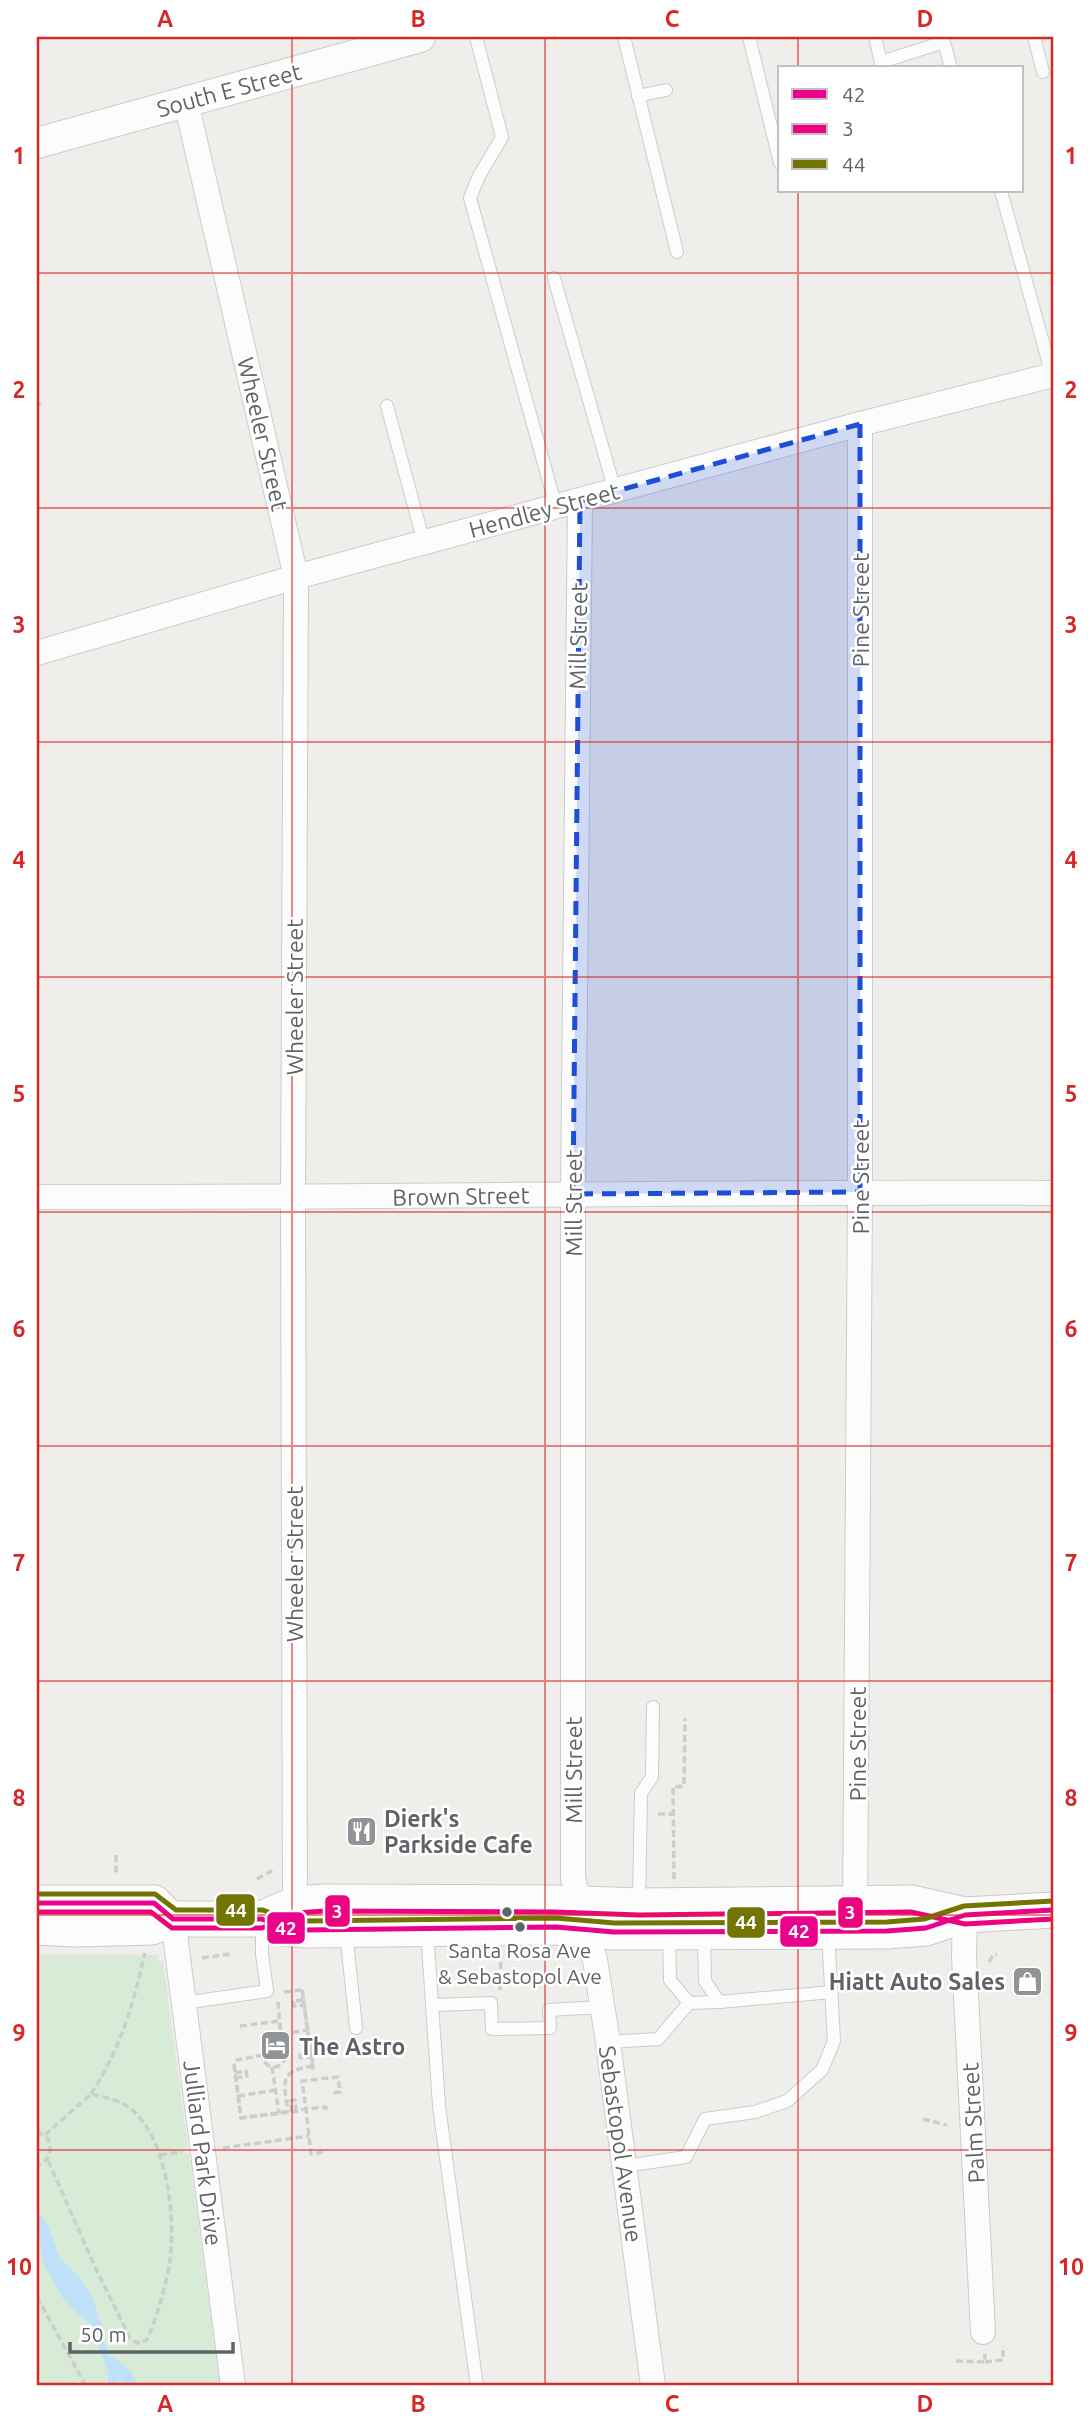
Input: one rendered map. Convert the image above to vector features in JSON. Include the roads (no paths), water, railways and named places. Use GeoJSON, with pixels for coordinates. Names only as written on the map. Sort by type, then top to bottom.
{"type":"FeatureCollection","features":[{"type":"Feature","properties":{"kind":"main road"},"geometry":{"type":"LineString","coordinates":[[37,1927],[152,1927],[173,1919],[262,1919],[295,1905],[324,1902],[583,1917],[669,1932],[846,1922],[912,1903],[965,1915],[1053,1910]]}},
{"type":"Feature","properties":{"kind":"main road"},"geometry":{"type":"LineString","coordinates":[[37,1903],[154,1903],[173,1919]]}},
{"type":"Feature","properties":{"kind":"main road"},"geometry":{"type":"LineString","coordinates":[[262,1919],[283,1928],[346,1931],[556,1927],[583,1917],[639,1906],[846,1922]]}},
{"type":"Feature","properties":{"kind":"street","name":"South E Street"},"geometry":{"type":"LineString","coordinates":[[37,143],[420,37]]}},
{"type":"Feature","properties":{"kind":"street","name":"Wheeler Street"},"geometry":{"type":"LineString","coordinates":[[186,102],[296,577],[293,1198],[295,1905]]}},
{"type":"Feature","properties":{"kind":"street","name":"Hendley Street"},"geometry":{"type":"LineString","coordinates":[[37,653],[296,577],[860,424],[1053,375]]}},
{"type":"Feature","properties":{"kind":"street","name":"Pine Street"},"geometry":{"type":"LineString","coordinates":[[846,1922],[860,1192],[860,424]]}},
{"type":"Feature","properties":{"kind":"street","name":"Mill Street"},"geometry":{"type":"LineString","coordinates":[[568,504],[573,1194],[573,1878],[583,1917]]}},
{"type":"Feature","properties":{"kind":"street","name":"Brown Street"},"geometry":{"type":"LineString","coordinates":[[37,1197],[1053,1193]]}},
{"type":"Feature","properties":{"kind":"street","name":"Palm Street"},"geometry":{"type":"LineString","coordinates":[[965,1915],[964,1956],[983,2332]]}},
{"type":"Feature","properties":{"kind":"street","name":"Sebastopol Avenue"},"geometry":{"type":"LineString","coordinates":[[583,1917],[595,1960],[608,2042],[653,2386]]}},
{"type":"Feature","properties":{"kind":"street","name":"Julliard Park Drive"},"geometry":{"type":"LineString","coordinates":[[173,1919],[233,2386]]}},
{"type":"Feature","properties":{"kind":"lane"},"geometry":{"type":"LineString","coordinates":[[476,37],[502,137],[479,176],[470,198],[568,504]]}},
{"type":"Feature","properties":{"kind":"lane"},"geometry":{"type":"LineString","coordinates":[[624,37],[677,252]]}},
{"type":"Feature","properties":{"kind":"lane"},"geometry":{"type":"LineString","coordinates":[[749,37],[778,155]]}},
{"type":"Feature","properties":{"kind":"lane"},"geometry":{"type":"LineString","coordinates":[[875,37],[881,65],[943,39],[950,66]]}},
{"type":"Feature","properties":{"kind":"lane"},"geometry":{"type":"LineString","coordinates":[[1034,37],[1044,72]]}},
{"type":"Feature","properties":{"kind":"lane"},"geometry":{"type":"LineString","coordinates":[[638,96],[666,90]]}},
{"type":"Feature","properties":{"kind":"lane"},"geometry":{"type":"LineString","coordinates":[[1001,192],[1053,375]]}},
{"type":"Feature","properties":{"kind":"lane"},"geometry":{"type":"LineString","coordinates":[[554,278],[615,491]]}},
{"type":"Feature","properties":{"kind":"lane"},"geometry":{"type":"LineString","coordinates":[[387,406],[424,543]]}},
{"type":"Feature","properties":{"kind":"lane"},"geometry":{"type":"LineString","coordinates":[[639,1906],[641,1793],[652,1777],[653,1707]]}},
{"type":"Feature","properties":{"kind":"lane"},"geometry":{"type":"LineString","coordinates":[[183,2003],[267,1991],[262,1954],[262,1919]]}},
{"type":"Feature","properties":{"kind":"lane"},"geometry":{"type":"LineString","coordinates":[[625,2166],[686,2157],[705,2119],[755,2112],[787,2101],[822,2070],[834,2041],[832,1993],[846,1922]]}},
{"type":"Feature","properties":{"kind":"lane"},"geometry":{"type":"LineString","coordinates":[[426,1930],[439,2106],[477,2386]]}},
{"type":"Feature","properties":{"kind":"lane"},"geometry":{"type":"LineString","coordinates":[[346,1931],[356,2028]]}},
{"type":"Feature","properties":{"kind":"lane"},"geometry":{"type":"LineString","coordinates":[[704,1931],[705,1981],[719,2002]]}},
{"type":"Feature","properties":{"kind":"lane"},"geometry":{"type":"LineString","coordinates":[[669,1932],[670,1980],[690,2003]]}},
{"type":"Feature","properties":{"kind":"lane"},"geometry":{"type":"LineString","coordinates":[[608,2042],[658,2039],[690,2003],[832,1993]]}},
{"type":"Feature","properties":{"kind":"lane"},"geometry":{"type":"LineString","coordinates":[[432,2005],[491,2003],[492,2029],[550,2028],[550,2010],[602,2007]]}},
{"type":"Feature","properties":{"kind":"water"},"geometry":{"type":"Polygon","coordinates":[[[37,2213],[48,2226],[59,2257],[81,2279],[93,2299],[101,2325],[100,2335],[110,2356],[131,2372],[140,2386],[128,2386],[120,2380],[118,2386],[108,2386],[108,2373],[89,2322],[63,2298],[45,2267],[37,2213]]]}},
{"type":"Feature","properties":{"kind":"place","name":"Dierk's Parkside Cafe"},"geometry":{"type":"Point","coordinates":[361,1831]}},
{"type":"Feature","properties":{"kind":"place","name":"Santa Rosa Ave & Sebastopol Ave"},"geometry":{"type":"Point","coordinates":[520,1927]}},
{"type":"Feature","properties":{"kind":"place","name":"Hiatt Auto Sales"},"geometry":{"type":"Point","coordinates":[1028,1981]}},
{"type":"Feature","properties":{"kind":"place","name":"The Astro"},"geometry":{"type":"Point","coordinates":[276,2046]}}]}
